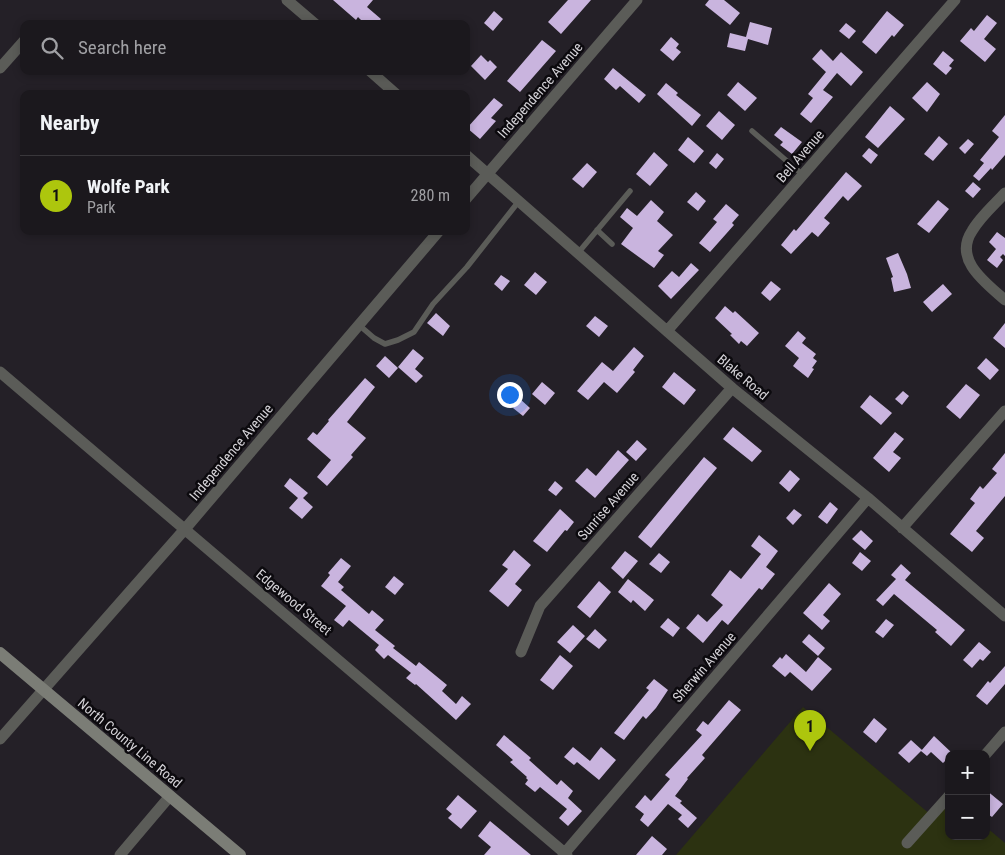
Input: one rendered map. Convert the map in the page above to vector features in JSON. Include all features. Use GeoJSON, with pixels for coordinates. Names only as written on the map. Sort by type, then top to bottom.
{"type":"FeatureCollection","features":[{"type":"Feature","properties":{"kind":"main road","name":"North County Line Road"},"geometry":{"type":"LineString","coordinates":[[0,653],[240,855]]}},
{"type":"Feature","properties":{"kind":"street"},"geometry":{"type":"LineString","coordinates":[[287,0],[310,20]]}},
{"type":"Feature","properties":{"kind":"street","name":"Independence Avenue"},"geometry":{"type":"LineString","coordinates":[[470,194],[637,0]]}},
{"type":"Feature","properties":{"kind":"street","name":"Bell Avenue"},"geometry":{"type":"LineString","coordinates":[[667,331],[955,0]]}},
{"type":"Feature","properties":{"kind":"street"},"geometry":{"type":"LineString","coordinates":[[0,68],[20,46]]}},
{"type":"Feature","properties":{"kind":"street"},"geometry":{"type":"LineString","coordinates":[[375,75],[391,90]]}},
{"type":"Feature","properties":{"kind":"street","name":"Blake Road"},"geometry":{"type":"LineString","coordinates":[[470,158],[732,388],[868,498],[1005,616]]}},
{"type":"Feature","properties":{"kind":"street"},"geometry":{"type":"LineString","coordinates":[[1005,192],[972,231],[966,243],[968,262],[980,279],[1005,300]]}},
{"type":"Feature","properties":{"kind":"street","name":"Independence Avenue"},"geometry":{"type":"LineString","coordinates":[[0,739],[185,529],[436,235]]}},
{"type":"Feature","properties":{"kind":"street","name":"Edgewood Street"},"geometry":{"type":"LineString","coordinates":[[0,372],[565,854]]}},
{"type":"Feature","properties":{"kind":"street","name":"Sunrise Avenue"},"geometry":{"type":"LineString","coordinates":[[521,652],[540,606],[732,388]]}},
{"type":"Feature","properties":{"kind":"street"},"geometry":{"type":"LineString","coordinates":[[902,528],[1005,411]]}},
{"type":"Feature","properties":{"kind":"street","name":"Sherwin Avenue"},"geometry":{"type":"LineString","coordinates":[[565,854],[868,498]]}},
{"type":"Feature","properties":{"kind":"street"},"geometry":{"type":"LineString","coordinates":[[989,750],[1005,732]]}},
{"type":"Feature","properties":{"kind":"street"},"geometry":{"type":"LineString","coordinates":[[120,855],[170,796]]}},
{"type":"Feature","properties":{"kind":"street"},"geometry":{"type":"LineString","coordinates":[[908,843],[945,801]]}},
{"type":"Feature","properties":{"kind":"lane"},"geometry":{"type":"LineString","coordinates":[[752,131],[803,175]]}},
{"type":"Feature","properties":{"kind":"lane"},"geometry":{"type":"LineString","coordinates":[[578,253],[630,191]]}},
{"type":"Feature","properties":{"kind":"lane"},"geometry":{"type":"LineString","coordinates":[[359,325],[374,338],[385,344],[414,332],[433,304],[467,267],[520,201]]}},
{"type":"Feature","properties":{"kind":"lane"},"geometry":{"type":"LineString","coordinates":[[597,230],[612,244]]}},
{"type":"Feature","properties":{"kind":"green space"},"geometry":{"type":"Polygon","coordinates":[[[803,707],[931,815],[945,800],[945,840],[990,840],[990,830],[1005,843],[1005,855],[676,855],[803,707]]]}},
{"type":"Feature","properties":{"kind":"building"},"geometry":{"type":"Polygon","coordinates":[[[333,0],[373,0],[367,7],[381,19],[361,20],[358,17],[356,20],[333,0]]]}},
{"type":"Feature","properties":{"kind":"building"},"geometry":{"type":"Polygon","coordinates":[[[568,0],[591,0],[561,34],[548,22],[568,0]]]}},
{"type":"Feature","properties":{"kind":"building"},"geometry":{"type":"Polygon","coordinates":[[[709,0],[724,0],[740,13],[730,25],[705,5],[709,0]]]}},
{"type":"Feature","properties":{"kind":"building"},"geometry":{"type":"Polygon","coordinates":[[[494,11],[503,19],[493,31],[484,23],[494,11]]]}},
{"type":"Feature","properties":{"kind":"building"},"geometry":{"type":"Polygon","coordinates":[[[887,11],[904,25],[894,37],[892,35],[876,54],[862,42],[887,11]]]}},
{"type":"Feature","properties":{"kind":"building"},"geometry":{"type":"Polygon","coordinates":[[[987,15],[997,23],[984,39],[996,49],[985,62],[960,41],[971,28],[974,31],[987,15]]]}},
{"type":"Feature","properties":{"kind":"building"},"geometry":{"type":"Polygon","coordinates":[[[750,22],[772,28],[768,45],[748,39],[745,51],[727,47],[730,33],[746,37],[750,22]]]}},
{"type":"Feature","properties":{"kind":"building"},"geometry":{"type":"Polygon","coordinates":[[[846,23],[856,31],[849,39],[839,31],[846,23]]]}},
{"type":"Feature","properties":{"kind":"building"},"geometry":{"type":"Polygon","coordinates":[[[671,37],[679,44],[676,48],[681,52],[673,61],[660,50],[671,37]]]}},
{"type":"Feature","properties":{"kind":"building"},"geometry":{"type":"Polygon","coordinates":[[[542,40],[556,51],[520,92],[507,81],[542,40]]]}},
{"type":"Feature","properties":{"kind":"building"},"geometry":{"type":"Polygon","coordinates":[[[821,49],[833,61],[841,52],[863,72],[851,86],[837,73],[823,90],[833,97],[811,123],[800,114],[813,98],[808,94],[826,72],[812,59],[821,49]]]}},
{"type":"Feature","properties":{"kind":"building"},"geometry":{"type":"Polygon","coordinates":[[[943,51],[954,60],[949,66],[952,68],[946,75],[933,64],[943,51]]]}},
{"type":"Feature","properties":{"kind":"building"},"geometry":{"type":"Polygon","coordinates":[[[481,55],[497,67],[485,80],[471,66],[481,55]]]}},
{"type":"Feature","properties":{"kind":"building"},"geometry":{"type":"Polygon","coordinates":[[[613,68],[646,95],[639,103],[620,86],[616,90],[604,79],[613,68]]]}},
{"type":"Feature","properties":{"kind":"building"},"geometry":{"type":"Polygon","coordinates":[[[738,82],[757,98],[745,111],[727,95],[738,82]]]}},
{"type":"Feature","properties":{"kind":"building"},"geometry":{"type":"Polygon","coordinates":[[[927,82],[940,94],[927,112],[912,98],[927,82]]]}},
{"type":"Feature","properties":{"kind":"building"},"geometry":{"type":"Polygon","coordinates":[[[666,83],[678,93],[676,95],[701,115],[692,126],[657,94],[666,83]]]}},
{"type":"Feature","properties":{"kind":"building"},"geometry":{"type":"Polygon","coordinates":[[[494,98],[503,105],[491,118],[496,121],[480,139],[470,131],[470,125],[494,98]]]}},
{"type":"Feature","properties":{"kind":"building"},"geometry":{"type":"Polygon","coordinates":[[[890,106],[905,119],[878,148],[865,137],[890,106]]]}},
{"type":"Feature","properties":{"kind":"building"},"geometry":{"type":"Polygon","coordinates":[[[719,111],[735,125],[722,140],[706,126],[719,111]]]}},
{"type":"Feature","properties":{"kind":"building"},"geometry":{"type":"Polygon","coordinates":[[[1005,115],[1005,155],[979,181],[973,176],[984,163],[980,160],[999,137],[992,131],[1005,115]]]}},
{"type":"Feature","properties":{"kind":"building"},"geometry":{"type":"Polygon","coordinates":[[[781,127],[802,142],[792,154],[780,145],[783,142],[774,135],[781,127]]]}},
{"type":"Feature","properties":{"kind":"building"},"geometry":{"type":"Polygon","coordinates":[[[939,136],[948,144],[933,161],[924,154],[939,136]]]}},
{"type":"Feature","properties":{"kind":"building"},"geometry":{"type":"Polygon","coordinates":[[[688,137],[704,151],[694,163],[678,150],[688,137]]]}},
{"type":"Feature","properties":{"kind":"building"},"geometry":{"type":"Polygon","coordinates":[[[968,139],[974,144],[965,154],[959,148],[968,139]]]}},
{"type":"Feature","properties":{"kind":"building"},"geometry":{"type":"Polygon","coordinates":[[[869,148],[878,155],[871,164],[862,156],[869,148]]]}},
{"type":"Feature","properties":{"kind":"building"},"geometry":{"type":"Polygon","coordinates":[[[654,152],[668,165],[650,186],[636,174],[654,152]]]}},
{"type":"Feature","properties":{"kind":"building"},"geometry":{"type":"Polygon","coordinates":[[[717,153],[724,159],[716,169],[709,163],[717,153]]]}},
{"type":"Feature","properties":{"kind":"building"},"geometry":{"type":"Polygon","coordinates":[[[587,163],[597,172],[583,188],[572,179],[587,163]]]}},
{"type":"Feature","properties":{"kind":"building"},"geometry":{"type":"Polygon","coordinates":[[[846,172],[862,186],[848,201],[843,196],[824,218],[830,223],[818,237],[812,232],[791,254],[781,245],[794,229],[796,231],[846,172]]]}},
{"type":"Feature","properties":{"kind":"building"},"geometry":{"type":"Polygon","coordinates":[[[973,182],[981,189],[973,198],[965,191],[973,182]]]}},
{"type":"Feature","properties":{"kind":"building"},"geometry":{"type":"Polygon","coordinates":[[[696,192],[706,201],[698,211],[687,202],[696,192]]]}},
{"type":"Feature","properties":{"kind":"building"},"geometry":{"type":"Polygon","coordinates":[[[651,200],[664,212],[657,221],[673,235],[658,251],[664,255],[654,268],[621,244],[633,228],[620,217],[627,208],[637,216],[651,200]]]}},
{"type":"Feature","properties":{"kind":"building"},"geometry":{"type":"Polygon","coordinates":[[[938,200],[949,209],[929,233],[917,224],[938,200]]]}},
{"type":"Feature","properties":{"kind":"building"},"geometry":{"type":"Polygon","coordinates":[[[726,204],[739,215],[732,223],[734,225],[710,252],[699,243],[717,222],[713,219],[726,204]]]}},
{"type":"Feature","properties":{"kind":"building"},"geometry":{"type":"Polygon","coordinates":[[[997,232],[1005,238],[1005,256],[1003,254],[1000,257],[1003,260],[997,268],[987,260],[996,249],[989,242],[997,232]]]}},
{"type":"Feature","properties":{"kind":"building"},"geometry":{"type":"Polygon","coordinates":[[[898,253],[911,288],[894,292],[891,278],[893,277],[886,258],[898,253]]]}},
{"type":"Feature","properties":{"kind":"building"},"geometry":{"type":"Polygon","coordinates":[[[691,263],[699,270],[671,299],[658,286],[672,271],[679,277],[691,263]]]}},
{"type":"Feature","properties":{"kind":"building"},"geometry":{"type":"Polygon","coordinates":[[[535,272],[547,282],[536,295],[524,285],[535,272]]]}},
{"type":"Feature","properties":{"kind":"building"},"geometry":{"type":"Polygon","coordinates":[[[501,275],[510,281],[502,291],[494,284],[501,275]]]}},
{"type":"Feature","properties":{"kind":"building"},"geometry":{"type":"Polygon","coordinates":[[[771,281],[781,289],[770,301],[761,293],[771,281]]]}},
{"type":"Feature","properties":{"kind":"building"},"geometry":{"type":"Polygon","coordinates":[[[943,284],[952,294],[932,312],[923,302],[943,284]]]}},
{"type":"Feature","properties":{"kind":"building"},"geometry":{"type":"Polygon","coordinates":[[[725,306],[733,313],[735,311],[759,333],[747,346],[741,341],[739,344],[730,335],[732,334],[715,318],[725,306]]]}},
{"type":"Feature","properties":{"kind":"building"},"geometry":{"type":"Polygon","coordinates":[[[436,313],[450,326],[443,336],[427,323],[436,313]]]}},
{"type":"Feature","properties":{"kind":"building"},"geometry":{"type":"Polygon","coordinates":[[[595,316],[608,326],[599,337],[586,326],[595,316]]]}},
{"type":"Feature","properties":{"kind":"building"},"geometry":{"type":"Polygon","coordinates":[[[1005,323],[1005,348],[993,338],[1005,323]]]}},
{"type":"Feature","properties":{"kind":"building"},"geometry":{"type":"Polygon","coordinates":[[[798,331],[806,338],[802,343],[816,354],[813,358],[817,361],[808,378],[793,366],[799,358],[785,346],[798,331]]]}},
{"type":"Feature","properties":{"kind":"building"},"geometry":{"type":"Polygon","coordinates":[[[634,347],[644,356],[633,370],[635,372],[617,393],[604,382],[588,400],[577,391],[602,362],[613,371],[634,347]]]}},
{"type":"Feature","properties":{"kind":"building"},"geometry":{"type":"Polygon","coordinates":[[[413,349],[424,358],[415,369],[423,376],[416,383],[398,367],[413,349]]]}},
{"type":"Feature","properties":{"kind":"building"},"geometry":{"type":"Polygon","coordinates":[[[385,356],[398,368],[389,378],[376,366],[385,356]]]}},
{"type":"Feature","properties":{"kind":"building"},"geometry":{"type":"Polygon","coordinates":[[[986,358],[999,370],[990,380],[977,368],[986,358]]]}},
{"type":"Feature","properties":{"kind":"building"},"geometry":{"type":"Polygon","coordinates":[[[674,372],[696,390],[684,405],[662,387],[674,372]]]}},
{"type":"Feature","properties":{"kind":"building"},"geometry":{"type":"Polygon","coordinates":[[[365,378],[375,387],[347,422],[366,438],[351,455],[353,457],[327,486],[317,477],[331,460],[307,439],[313,432],[317,435],[365,378]]]}},
{"type":"Feature","properties":{"kind":"building"},"geometry":{"type":"Polygon","coordinates":[[[542,382],[555,393],[545,405],[532,394],[542,382]]]}},
{"type":"Feature","properties":{"kind":"building"},"geometry":{"type":"Polygon","coordinates":[[[966,384],[980,395],[960,419],[946,407],[966,384]]]}},
{"type":"Feature","properties":{"kind":"building"},"geometry":{"type":"Polygon","coordinates":[[[903,391],[909,396],[902,405],[895,399],[903,391]]]}},
{"type":"Feature","properties":{"kind":"building"},"geometry":{"type":"Polygon","coordinates":[[[870,395],[892,413],[881,425],[860,407],[870,395]]]}},
{"type":"Feature","properties":{"kind":"building"},"geometry":{"type":"Polygon","coordinates":[[[520,399],[530,408],[523,416],[513,408],[520,399]]]}},
{"type":"Feature","properties":{"kind":"building"},"geometry":{"type":"Polygon","coordinates":[[[733,427],[762,451],[752,462],[723,439],[733,427]]]}},
{"type":"Feature","properties":{"kind":"building"},"geometry":{"type":"Polygon","coordinates":[[[895,432],[904,439],[893,452],[901,458],[889,472],[873,458],[895,432]]]}},
{"type":"Feature","properties":{"kind":"building"},"geometry":{"type":"Polygon","coordinates":[[[637,440],[647,449],[636,461],[626,452],[637,440]]]}},
{"type":"Feature","properties":{"kind":"building"},"geometry":{"type":"Polygon","coordinates":[[[618,450],[629,460],[595,498],[575,481],[587,468],[596,476],[618,450]]]}},
{"type":"Feature","properties":{"kind":"building"},"geometry":{"type":"Polygon","coordinates":[[[1005,453],[1005,496],[976,531],[984,538],[972,552],[950,534],[975,503],[970,499],[980,486],[983,489],[997,473],[992,469],[1005,453]]]}},
{"type":"Feature","properties":{"kind":"building"},"geometry":{"type":"Polygon","coordinates":[[[704,457],[717,468],[651,548],[638,537],[704,457]]]}},
{"type":"Feature","properties":{"kind":"building"},"geometry":{"type":"Polygon","coordinates":[[[790,470],[800,479],[789,492],[779,483],[790,470]]]}},
{"type":"Feature","properties":{"kind":"building"},"geometry":{"type":"Polygon","coordinates":[[[290,478],[308,493],[303,498],[313,507],[302,519],[289,508],[298,498],[284,486],[290,478]]]}},
{"type":"Feature","properties":{"kind":"building"},"geometry":{"type":"Polygon","coordinates":[[[555,481],[563,488],[556,496],[548,490],[555,481]]]}},
{"type":"Feature","properties":{"kind":"building"},"geometry":{"type":"Polygon","coordinates":[[[830,502],[838,509],[827,524],[818,517],[830,502]]]}},
{"type":"Feature","properties":{"kind":"building"},"geometry":{"type":"Polygon","coordinates":[[[560,509],[574,522],[547,552],[533,541],[560,509]]]}},
{"type":"Feature","properties":{"kind":"building"},"geometry":{"type":"Polygon","coordinates":[[[794,509],[802,515],[793,525],[786,518],[794,509]]]}},
{"type":"Feature","properties":{"kind":"building"},"geometry":{"type":"Polygon","coordinates":[[[861,530],[873,541],[865,550],[852,539],[861,530]]]}},
{"type":"Feature","properties":{"kind":"building"},"geometry":{"type":"Polygon","coordinates":[[[759,535],[778,551],[766,567],[775,574],[762,590],[759,588],[728,625],[722,620],[703,643],[686,628],[698,614],[707,622],[723,605],[711,595],[730,570],[741,579],[761,554],[751,546],[759,535]]]}},
{"type":"Feature","properties":{"kind":"building"},"geometry":{"type":"Polygon","coordinates":[[[514,550],[531,565],[515,584],[522,590],[508,607],[489,591],[508,569],[502,565],[514,550]]]}},
{"type":"Feature","properties":{"kind":"building"},"geometry":{"type":"Polygon","coordinates":[[[625,551],[638,561],[623,579],[611,568],[625,551]]]}},
{"type":"Feature","properties":{"kind":"building"},"geometry":{"type":"Polygon","coordinates":[[[860,552],[871,561],[862,571],[852,563],[860,552]]]}},
{"type":"Feature","properties":{"kind":"building"},"geometry":{"type":"Polygon","coordinates":[[[659,553],[670,562],[661,573],[649,564],[659,553]]]}},
{"type":"Feature","properties":{"kind":"building"},"geometry":{"type":"Polygon","coordinates":[[[341,558],[351,566],[338,582],[344,587],[341,590],[369,614],[372,610],[384,620],[375,630],[395,646],[393,648],[416,666],[419,662],[447,685],[442,691],[456,704],[462,696],[471,704],[456,720],[416,684],[406,678],[411,673],[388,655],[384,659],[375,650],[379,645],[349,620],[343,627],[334,620],[346,606],[321,586],[330,575],[328,573],[341,558]]]}},
{"type":"Feature","properties":{"kind":"building"},"geometry":{"type":"Polygon","coordinates":[[[901,564],[911,573],[905,580],[965,630],[951,646],[935,632],[937,630],[894,594],[883,606],[876,600],[896,579],[891,575],[901,564]]]}},
{"type":"Feature","properties":{"kind":"building"},"geometry":{"type":"Polygon","coordinates":[[[394,576],[404,584],[395,595],[385,587],[394,576]]]}},
{"type":"Feature","properties":{"kind":"building"},"geometry":{"type":"Polygon","coordinates":[[[628,579],[654,600],[645,611],[633,600],[631,603],[618,592],[628,579]]]}},
{"type":"Feature","properties":{"kind":"building"},"geometry":{"type":"Polygon","coordinates":[[[599,581],[611,592],[590,618],[577,607],[599,581]]]}},
{"type":"Feature","properties":{"kind":"building"},"geometry":{"type":"Polygon","coordinates":[[[829,583],[841,594],[823,615],[830,621],[822,630],[803,613],[829,583]]]}},
{"type":"Feature","properties":{"kind":"building"},"geometry":{"type":"Polygon","coordinates":[[[668,618],[680,628],[673,637],[660,627],[668,618]]]}},
{"type":"Feature","properties":{"kind":"building"},"geometry":{"type":"Polygon","coordinates":[[[886,619],[894,625],[883,638],[875,632],[886,619]]]}},
{"type":"Feature","properties":{"kind":"building"},"geometry":{"type":"Polygon","coordinates":[[[573,625],[585,636],[570,653],[557,642],[573,625]]]}},
{"type":"Feature","properties":{"kind":"building"},"geometry":{"type":"Polygon","coordinates":[[[595,629],[607,640],[599,649],[586,639],[595,629]]]}},
{"type":"Feature","properties":{"kind":"building"},"geometry":{"type":"Polygon","coordinates":[[[809,634],[825,648],[818,656],[802,642],[809,634]]]}},
{"type":"Feature","properties":{"kind":"building"},"geometry":{"type":"Polygon","coordinates":[[[979,642],[991,652],[983,661],[980,659],[972,668],[963,660],[979,642]]]}},
{"type":"Feature","properties":{"kind":"building"},"geometry":{"type":"Polygon","coordinates":[[[786,654],[806,672],[818,657],[832,669],[812,691],[790,672],[785,677],[772,666],[780,657],[782,659],[786,654]]]}},
{"type":"Feature","properties":{"kind":"building"},"geometry":{"type":"Polygon","coordinates":[[[560,655],[573,666],[553,690],[540,680],[560,655]]]}},
{"type":"Feature","properties":{"kind":"building"},"geometry":{"type":"Polygon","coordinates":[[[1005,666],[1005,684],[987,705],[976,696],[988,681],[990,683],[1005,666]]]}},
{"type":"Feature","properties":{"kind":"building"},"geometry":{"type":"Polygon","coordinates":[[[654,679],[668,690],[656,708],[646,719],[643,716],[624,740],[614,733],[649,690],[646,688],[654,679]]]}},
{"type":"Feature","properties":{"kind":"building"},"geometry":{"type":"Polygon","coordinates":[[[729,700],[741,710],[702,755],[705,758],[687,778],[675,796],[697,818],[688,828],[678,819],[682,815],[668,804],[648,827],[640,820],[644,814],[635,807],[645,795],[651,801],[670,779],[665,775],[702,735],[696,730],[703,721],[708,725],[729,700]]]}},
{"type":"Feature","properties":{"kind":"building"},"geometry":{"type":"Polygon","coordinates":[[[874,718],[887,729],[876,743],[863,732],[874,718]]]}},
{"type":"Feature","properties":{"kind":"building"},"geometry":{"type":"Polygon","coordinates":[[[504,735],[531,758],[529,760],[557,785],[561,780],[573,791],[568,798],[582,811],[568,826],[559,818],[567,809],[540,787],[535,792],[525,784],[528,780],[527,777],[510,762],[513,760],[496,745],[504,735]]]}},
{"type":"Feature","properties":{"kind":"building"},"geometry":{"type":"Polygon","coordinates":[[[934,736],[949,750],[945,750],[945,761],[943,763],[931,752],[927,756],[921,751],[934,736]]]}},
{"type":"Feature","properties":{"kind":"building"},"geometry":{"type":"Polygon","coordinates":[[[911,740],[922,750],[909,763],[898,753],[911,740]]]}},
{"type":"Feature","properties":{"kind":"building"},"geometry":{"type":"Polygon","coordinates":[[[573,747],[590,761],[601,747],[616,760],[599,780],[577,762],[574,765],[564,757],[573,747]]]}},
{"type":"Feature","properties":{"kind":"building"},"geometry":{"type":"Polygon","coordinates":[[[990,793],[1003,804],[992,817],[990,816],[990,793]]]}},
{"type":"Feature","properties":{"kind":"building"},"geometry":{"type":"Polygon","coordinates":[[[458,795],[477,811],[461,829],[448,818],[452,814],[446,809],[458,795]]]}},
{"type":"Feature","properties":{"kind":"building"},"geometry":{"type":"Polygon","coordinates":[[[490,821],[531,855],[484,855],[491,847],[478,836],[490,821]]]}},
{"type":"Feature","properties":{"kind":"building"},"geometry":{"type":"Polygon","coordinates":[[[652,836],[667,849],[662,855],[636,855],[652,836]]]}},
{"type":"Feature","properties":{"kind":"place","name":"Wolfe Park"},"geometry":{"type":"Point","coordinates":[810,751]}}]}
